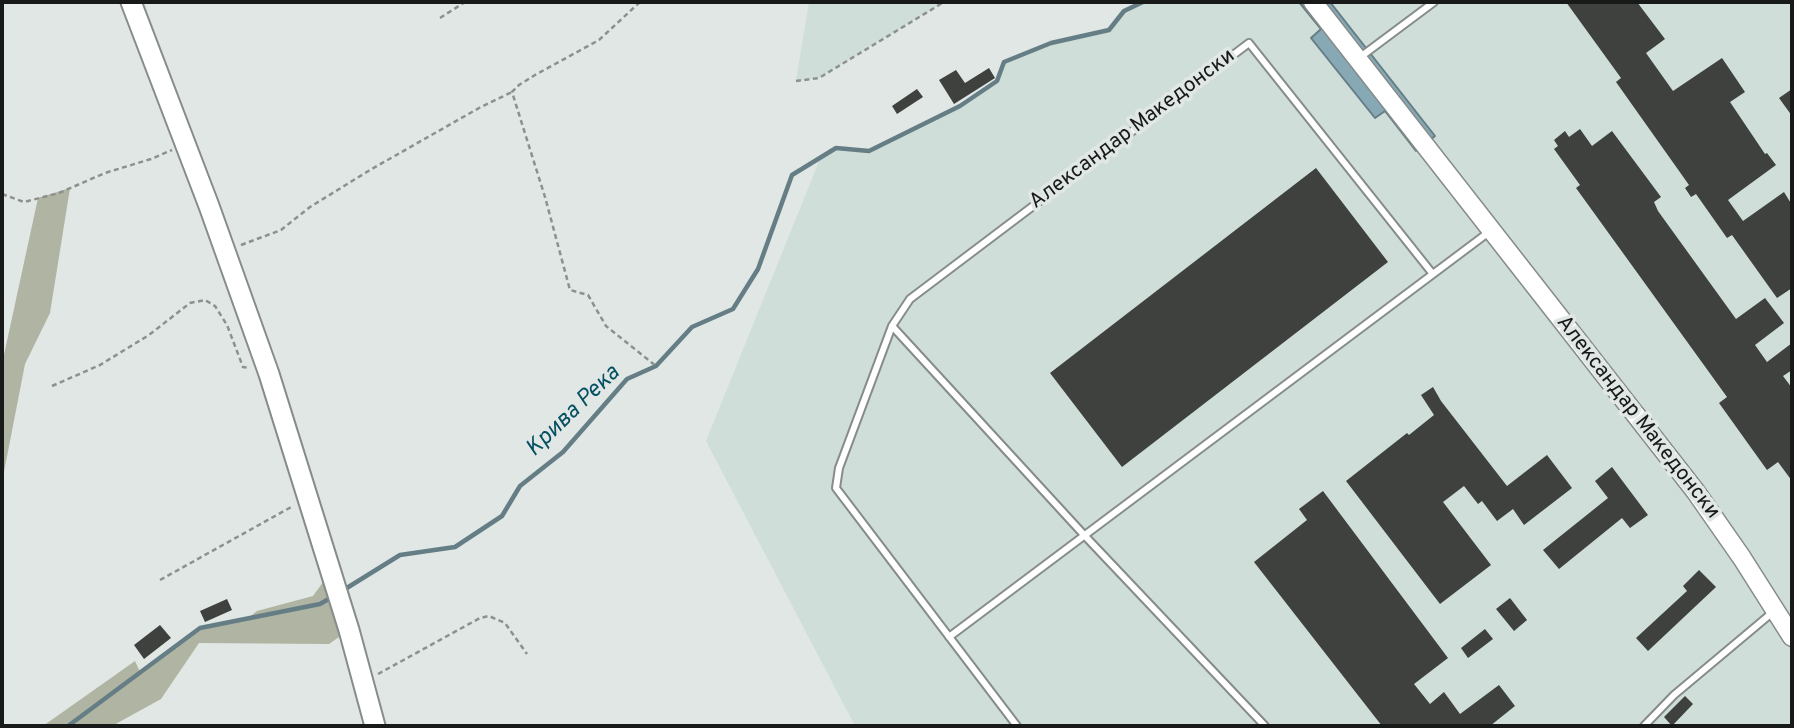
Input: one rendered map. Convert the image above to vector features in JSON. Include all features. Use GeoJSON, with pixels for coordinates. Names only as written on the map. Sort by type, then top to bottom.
{"type":"FeatureCollection","features":[{"type":"Feature","properties":{"kind":"main road"},"geometry":{"type":"LineString","coordinates":[[131,2],[269,374],[349,630],[375,726]]}},
{"type":"Feature","properties":{"kind":"main road","name":"Александар Македонски"},"geometry":{"type":"LineString","coordinates":[[1313,2],[1696,492],[1792,636]]}},
{"type":"Feature","properties":{"kind":"lane"},"geometry":{"type":"LineString","coordinates":[[1357,59],[1434,2]]}},
{"type":"Feature","properties":{"kind":"lane","name":"Александар Македонски"},"geometry":{"type":"LineString","coordinates":[[1017,726],[836,488],[839,468],[892,326],[910,299],[1248,43],[1432,273]]}},
{"type":"Feature","properties":{"kind":"lane"},"geometry":{"type":"LineString","coordinates":[[949,637],[1490,231]]}},
{"type":"Feature","properties":{"kind":"lane"},"geometry":{"type":"LineString","coordinates":[[892,326],[1265,726]]}},
{"type":"Feature","properties":{"kind":"lane"},"geometry":{"type":"LineString","coordinates":[[1643,726],[1674,695],[1775,611]]}},
{"type":"Feature","properties":{"kind":"path"},"geometry":{"type":"LineString","coordinates":[[440,18],[465,2]]}},
{"type":"Feature","properties":{"kind":"path"},"geometry":{"type":"LineString","coordinates":[[225,251],[281,230],[310,207],[370,170],[512,92],[535,75],[599,40],[640,2]]}},
{"type":"Feature","properties":{"kind":"path"},"geometry":{"type":"LineString","coordinates":[[796,81],[819,78],[944,2]]}},
{"type":"Feature","properties":{"kind":"path"},"geometry":{"type":"LineString","coordinates":[[512,92],[545,197],[570,290],[588,295],[607,326],[656,366]]}},
{"type":"Feature","properties":{"kind":"path"},"geometry":{"type":"LineString","coordinates":[[2,194],[24,202],[59,193],[105,173],[185,145]]}},
{"type":"Feature","properties":{"kind":"path"},"geometry":{"type":"LineString","coordinates":[[52,386],[100,365],[149,335],[190,303],[205,300],[215,306],[228,325],[243,367],[269,374]]}},
{"type":"Feature","properties":{"kind":"path"},"geometry":{"type":"LineString","coordinates":[[160,580],[309,498]]}},
{"type":"Feature","properties":{"kind":"path"},"geometry":{"type":"LineString","coordinates":[[362,679],[376,675],[480,618],[489,616],[505,623],[527,654]]}},
{"type":"Feature","properties":{"kind":"shaded area"},"geometry":{"type":"Polygon","coordinates":[[[809,2],[944,2],[819,78],[796,81],[809,2]]]}},
{"type":"Feature","properties":{"kind":"shaded area"},"geometry":{"type":"Polygon","coordinates":[[[1143,2],[1792,2],[1792,726],[855,726],[706,441],[820,159],[836,148],[869,151],[960,106],[997,81],[1004,62],[1051,43],[1109,30],[1124,11],[1143,2]]]}},
{"type":"Feature","properties":{"kind":"green space"},"geometry":{"type":"Polygon","coordinates":[[[70,188],[50,313],[25,364],[2,482],[2,364],[38,198],[70,188]]]}},
{"type":"Feature","properties":{"kind":"green space"},"geometry":{"type":"Polygon","coordinates":[[[331,571],[349,630],[329,644],[199,643],[161,699],[112,726],[43,726],[135,661],[141,674],[200,628],[247,619],[257,611],[313,596],[331,571]]]}},
{"type":"Feature","properties":{"kind":"water"},"geometry":{"type":"Polygon","coordinates":[[[1299,2],[1330,2],[1435,136],[1416,151],[1385,111],[1375,118],[1311,38],[1321,29],[1299,2]]]}},
{"type":"Feature","properties":{"kind":"building"},"geometry":{"type":"Polygon","coordinates":[[[1566,2],[1637,2],[1665,39],[1646,53],[1673,91],[1722,58],[1745,92],[1730,102],[1765,154],[1767,153],[1776,165],[1728,200],[1743,221],[1784,192],[1792,205],[1792,288],[1777,298],[1732,235],[1727,238],[1696,194],[1691,197],[1685,188],[1689,185],[1616,82],[1621,78],[1566,2]]]}},
{"type":"Feature","properties":{"kind":"building"},"geometry":{"type":"Polygon","coordinates":[[[989,68],[995,78],[954,104],[939,80],[956,70],[965,83],[989,68]]]}},
{"type":"Feature","properties":{"kind":"building"},"geometry":{"type":"Polygon","coordinates":[[[917,89],[923,97],[897,114],[892,106],[917,89]]]}},
{"type":"Feature","properties":{"kind":"building"},"geometry":{"type":"Polygon","coordinates":[[[1792,89],[1792,116],[1779,98],[1792,89]]]}},
{"type":"Feature","properties":{"kind":"building"},"geometry":{"type":"Polygon","coordinates":[[[1580,129],[1592,146],[1612,131],[1661,197],[1654,202],[1658,211],[1736,319],[1765,298],[1784,323],[1755,345],[1767,362],[1792,343],[1792,370],[1783,376],[1792,388],[1792,481],[1778,462],[1767,470],[1719,403],[1727,397],[1576,188],[1580,185],[1554,149],[1558,146],[1554,140],[1565,131],[1569,137],[1580,129]]]}},
{"type":"Feature","properties":{"kind":"building"},"geometry":{"type":"Polygon","coordinates":[[[1316,168],[1388,262],[1122,467],[1050,373],[1316,168]]]}},
{"type":"Feature","properties":{"kind":"building"},"geometry":{"type":"Polygon","coordinates":[[[1433,387],[1507,486],[1547,455],[1572,488],[1524,525],[1513,509],[1497,521],[1482,501],[1478,504],[1464,486],[1443,502],[1491,565],[1440,604],[1346,481],[1434,415],[1421,395],[1433,387]]]}},
{"type":"Feature","properties":{"kind":"building"},"geometry":{"type":"Polygon","coordinates":[[[1612,467],[1648,515],[1630,528],[1622,518],[1559,569],[1543,550],[1608,498],[1595,481],[1612,467]]]}},
{"type":"Feature","properties":{"kind":"building"},"geometry":{"type":"Polygon","coordinates":[[[1323,491],[1448,658],[1414,684],[1430,704],[1444,692],[1460,714],[1499,685],[1515,706],[1490,726],[1382,726],[1254,562],[1307,520],[1299,509],[1323,491]]]}},
{"type":"Feature","properties":{"kind":"building"},"geometry":{"type":"Polygon","coordinates":[[[1699,570],[1716,587],[1648,651],[1636,638],[1687,591],[1683,586],[1699,570]]]}},
{"type":"Feature","properties":{"kind":"building"},"geometry":{"type":"Polygon","coordinates":[[[1510,598],[1527,620],[1514,631],[1496,609],[1510,598]]]}},
{"type":"Feature","properties":{"kind":"building"},"geometry":{"type":"Polygon","coordinates":[[[227,599],[232,610],[205,622],[200,611],[227,599]]]}},
{"type":"Feature","properties":{"kind":"building"},"geometry":{"type":"Polygon","coordinates":[[[160,625],[171,638],[144,659],[134,645],[160,625]]]}},
{"type":"Feature","properties":{"kind":"building"},"geometry":{"type":"Polygon","coordinates":[[[1485,629],[1493,639],[1468,658],[1461,648],[1485,629]]]}},
{"type":"Feature","properties":{"kind":"building"},"geometry":{"type":"Polygon","coordinates":[[[1685,696],[1693,704],[1672,726],[1664,717],[1685,696]]]}},
{"type":"Feature","properties":{"kind":"waterway","name":"Крива Река"},"geometry":{"type":"LineString","coordinates":[[342,591],[400,555],[455,547],[502,516],[520,486],[563,452],[627,379],[656,366],[692,327],[733,309],[758,269],[792,175],[836,148],[869,151],[960,106],[997,81],[1004,62],[1051,43],[1109,30],[1124,11],[1143,2]]}},
{"type":"Feature","properties":{"kind":"waterway","name":"Крива Река"},"geometry":{"type":"LineString","coordinates":[[68,726],[200,628],[320,604],[334,596]]}}]}
